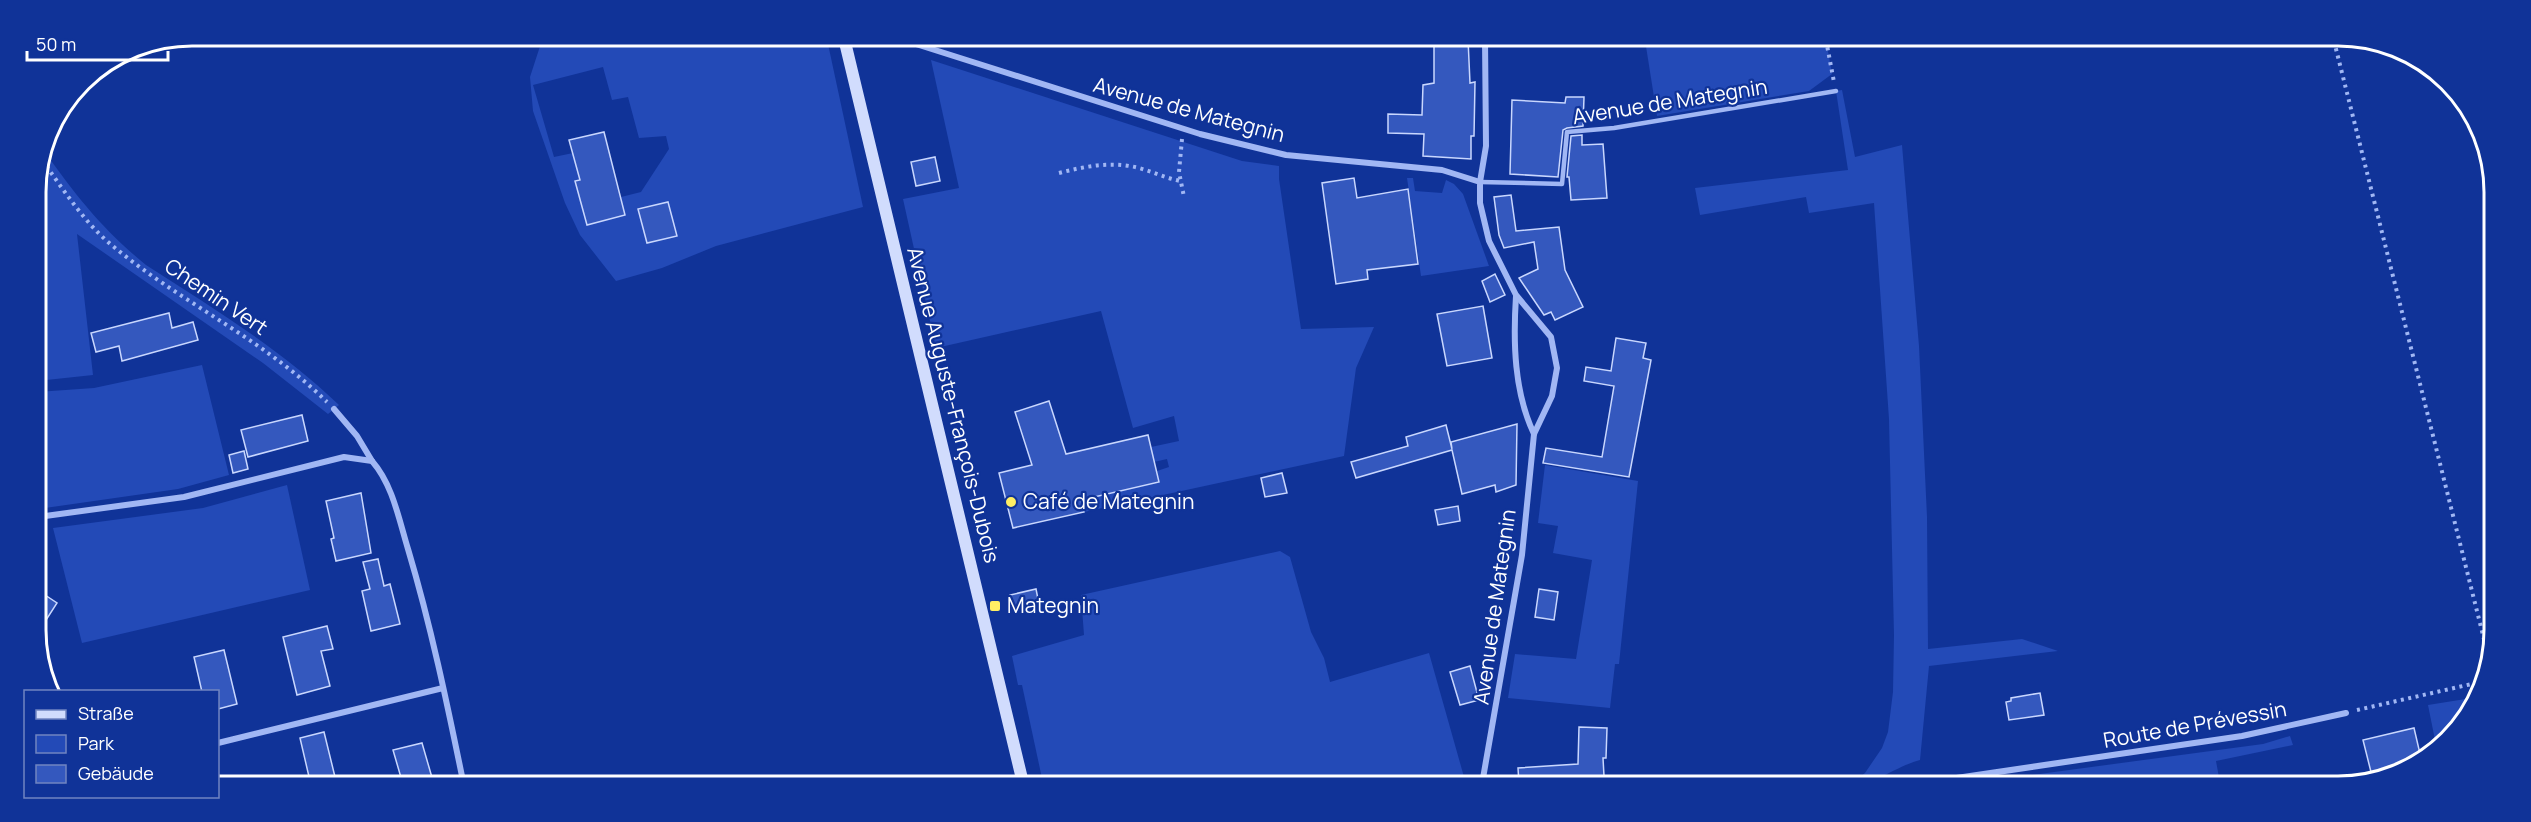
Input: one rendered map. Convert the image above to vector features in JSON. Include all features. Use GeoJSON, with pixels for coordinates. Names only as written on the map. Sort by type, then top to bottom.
{"type":"FeatureCollection","features":[{"type":"Feature","properties":{"kind":"main road","name":"Avenue Auguste-François-Dubois"},"geometry":{"type":"LineString","coordinates":[[846,46],[1021,776]]}},
{"type":"Feature","properties":{"kind":"street","name":"Avenue de Mategnin"},"geometry":{"type":"LineString","coordinates":[[922,46],[1183,129],[1286,155],[1442,170],[1480,182],[1480,203],[1489,241],[1516,295],[1551,337],[1556,356],[1556,384],[1534,434],[1522,555],[1484,775]]}},
{"type":"Feature","properties":{"kind":"street"},"geometry":{"type":"LineString","coordinates":[[1480,182],[1486,146],[1485,46]]}},
{"type":"Feature","properties":{"kind":"street","name":"Avenue de Mategnin"},"geometry":{"type":"LineString","coordinates":[[1516,295],[1516,351],[1520,393],[1525,416],[1534,434]]}},
{"type":"Feature","properties":{"kind":"street"},"geometry":{"type":"LineString","coordinates":[[334,409],[357,436],[393,498],[433,639],[462,776]]}},
{"type":"Feature","properties":{"kind":"street"},"geometry":{"type":"LineString","coordinates":[[46,516],[184,497],[344,457],[372,461]]}},
{"type":"Feature","properties":{"kind":"street"},"geometry":{"type":"LineString","coordinates":[[219,743],[443,688]]}},
{"type":"Feature","properties":{"kind":"street","name":"Route de Prévessin"},"geometry":{"type":"LineString","coordinates":[[1976,775],[2242,736],[2346,713]]}},
{"type":"Feature","properties":{"kind":"lane","name":"Avenue de Mategnin"},"geometry":{"type":"LineString","coordinates":[[1480,182],[1562,184],[1567,132],[1614,128],[1836,91]]}},
{"type":"Feature","properties":{"kind":"path"},"geometry":{"type":"LineString","coordinates":[[1827,46],[1836,91]]}},
{"type":"Feature","properties":{"kind":"path"},"geometry":{"type":"LineString","coordinates":[[2335,46],[2484,638]]}},
{"type":"Feature","properties":{"kind":"path"},"geometry":{"type":"LineString","coordinates":[[1183,129],[1179,172],[1184,197]]}},
{"type":"Feature","properties":{"kind":"path"},"geometry":{"type":"LineString","coordinates":[[1059,173],[1090,165],[1113,164],[1139,168],[1180,181]]}},
{"type":"Feature","properties":{"kind":"path","name":"Chemin Vert"},"geometry":{"type":"LineString","coordinates":[[49,169],[83,217],[108,242],[136,264],[264,349],[315,390],[334,409]]}},
{"type":"Feature","properties":{"kind":"path"},"geometry":{"type":"LineString","coordinates":[[2346,713],[2474,684]]}},
{"type":"Feature","properties":{"kind":"green space"},"geometry":{"type":"Polygon","coordinates":[[[540,46],[828,46],[863,207],[716,246],[662,268],[616,281],[580,235],[565,203],[533,111],[530,77],[540,46]],[[603,67],[533,85],[554,157],[573,153],[580,180],[576,181],[587,225],[625,215],[621,197],[641,192],[669,149],[666,136],[639,138],[628,97],[612,100],[603,67]]]}},
{"type":"Feature","properties":{"kind":"green space"},"geometry":{"type":"Polygon","coordinates":[[[1646,46],[1827,46],[1832,74],[1809,91],[1657,116],[1646,46]]]}},
{"type":"Feature","properties":{"kind":"green space"},"geometry":{"type":"Polygon","coordinates":[[[931,60],[1242,161],[1279,166],[1301,329],[1374,327],[1356,368],[1344,456],[1084,512],[1081,500],[1159,482],[1157,471],[1169,467],[1167,459],[1154,462],[1151,447],[1179,441],[1174,416],[1133,428],[1101,311],[936,348],[903,199],[959,188],[931,60]]]}},
{"type":"Feature","properties":{"kind":"green space"},"geometry":{"type":"Polygon","coordinates":[[[1842,90],[1855,157],[1902,145],[1919,346],[1927,517],[1928,649],[2022,639],[2058,651],[1929,666],[1920,760],[1885,775],[1862,775],[1882,748],[1888,732],[1893,692],[1894,635],[1889,419],[1874,203],[1809,213],[1806,197],[1700,215],[1695,188],[1848,170],[1836,91],[1842,90]]]}},
{"type":"Feature","properties":{"kind":"green space"},"geometry":{"type":"Polygon","coordinates":[[[50,159],[91,212],[116,239],[146,265],[271,348],[339,405],[328,414],[263,363],[77,234],[93,375],[47,380],[47,183],[50,159]]]}},
{"type":"Feature","properties":{"kind":"green space"},"geometry":{"type":"Polygon","coordinates":[[[1407,178],[1413,178],[1415,191],[1442,193],[1446,180],[1454,184],[1463,194],[1489,266],[1421,276],[1407,178]]]}},
{"type":"Feature","properties":{"kind":"green space"},"geometry":{"type":"Polygon","coordinates":[[[202,365],[229,475],[178,489],[46,508],[47,391],[94,388],[202,365]]]}},
{"type":"Feature","properties":{"kind":"green space"},"geometry":{"type":"Polygon","coordinates":[[[1545,465],[1638,481],[1619,664],[1615,664],[1610,708],[1508,698],[1515,654],[1576,659],[1592,560],[1553,553],[1558,526],[1538,523],[1545,465]]]}},
{"type":"Feature","properties":{"kind":"green space"},"geometry":{"type":"Polygon","coordinates":[[[287,485],[310,590],[82,643],[53,528],[203,508],[287,485]]]}},
{"type":"Feature","properties":{"kind":"green space"},"geometry":{"type":"Polygon","coordinates":[[[1280,551],[1290,557],[1311,632],[1324,658],[1330,682],[1429,653],[1464,775],[1041,776],[1022,685],[1018,685],[1012,656],[1084,635],[1081,595],[1280,551]]]}},
{"type":"Feature","properties":{"kind":"green space"},"geometry":{"type":"Polygon","coordinates":[[[2466,699],[2460,711],[2435,739],[2428,705],[2466,699]]]}},
{"type":"Feature","properties":{"kind":"green space"},"geometry":{"type":"Polygon","coordinates":[[[2290,736],[2293,745],[2216,761],[2219,775],[2031,775],[2263,744],[2290,736]]]}},
{"type":"Feature","properties":{"kind":"building"},"geometry":{"type":"Polygon","coordinates":[[[1434,46],[1468,46],[1470,83],[1475,82],[1474,136],[1471,136],[1471,159],[1423,156],[1424,134],[1388,133],[1388,114],[1422,115],[1423,85],[1434,83],[1434,46]]]}},
{"type":"Feature","properties":{"kind":"building"},"geometry":{"type":"Polygon","coordinates":[[[1566,97],[1584,97],[1583,126],[1563,130],[1558,177],[1510,174],[1512,100],[1565,103],[1566,97]]]}},
{"type":"Feature","properties":{"kind":"building"},"geometry":{"type":"Polygon","coordinates":[[[604,132],[625,215],[587,225],[575,181],[580,180],[569,140],[604,132]]]}},
{"type":"Feature","properties":{"kind":"building"},"geometry":{"type":"Polygon","coordinates":[[[1582,135],[1582,145],[1603,144],[1607,198],[1571,200],[1569,177],[1567,177],[1571,136],[1582,135]]]}},
{"type":"Feature","properties":{"kind":"building"},"geometry":{"type":"Polygon","coordinates":[[[935,157],[940,181],[916,186],[911,162],[935,157]]]}},
{"type":"Feature","properties":{"kind":"building"},"geometry":{"type":"Polygon","coordinates":[[[1354,178],[1357,198],[1408,189],[1418,264],[1367,270],[1368,279],[1336,284],[1322,183],[1354,178]]]}},
{"type":"Feature","properties":{"kind":"building"},"geometry":{"type":"Polygon","coordinates":[[[1511,195],[1516,231],[1559,227],[1565,270],[1583,307],[1555,320],[1551,312],[1544,315],[1519,278],[1538,269],[1534,242],[1504,248],[1499,235],[1494,197],[1511,195]]]}},
{"type":"Feature","properties":{"kind":"building"},"geometry":{"type":"Polygon","coordinates":[[[668,202],[677,236],[647,243],[638,209],[668,202]]]}},
{"type":"Feature","properties":{"kind":"building"},"geometry":{"type":"Polygon","coordinates":[[[1495,274],[1505,295],[1490,302],[1482,281],[1495,274]]]}},
{"type":"Feature","properties":{"kind":"building"},"geometry":{"type":"Polygon","coordinates":[[[1483,306],[1492,358],[1447,366],[1437,314],[1483,306]]]}},
{"type":"Feature","properties":{"kind":"building"},"geometry":{"type":"Polygon","coordinates":[[[169,313],[172,328],[193,322],[198,340],[122,361],[119,346],[96,352],[91,333],[169,313]]]}},
{"type":"Feature","properties":{"kind":"building"},"geometry":{"type":"Polygon","coordinates":[[[1616,338],[1646,343],[1643,358],[1651,360],[1629,477],[1543,463],[1546,448],[1602,457],[1614,386],[1584,381],[1586,367],[1611,371],[1616,338]]]}},
{"type":"Feature","properties":{"kind":"building"},"geometry":{"type":"Polygon","coordinates":[[[1049,401],[1066,454],[1148,435],[1159,482],[1081,500],[1084,512],[1013,528],[999,473],[1032,465],[1015,412],[1049,401]]]}},
{"type":"Feature","properties":{"kind":"building"},"geometry":{"type":"Polygon","coordinates":[[[302,415],[308,441],[248,457],[241,430],[302,415]]]}},
{"type":"Feature","properties":{"kind":"building"},"geometry":{"type":"Polygon","coordinates":[[[1517,424],[1516,485],[1496,492],[1495,485],[1462,494],[1452,450],[1356,478],[1351,462],[1408,446],[1406,437],[1446,425],[1452,449],[1451,442],[1517,424]]]}},
{"type":"Feature","properties":{"kind":"building"},"geometry":{"type":"Polygon","coordinates":[[[244,451],[248,469],[233,473],[229,455],[244,451]]]}},
{"type":"Feature","properties":{"kind":"building"},"geometry":{"type":"Polygon","coordinates":[[[1282,473],[1287,493],[1265,497],[1261,478],[1282,473]]]}},
{"type":"Feature","properties":{"kind":"building"},"geometry":{"type":"Polygon","coordinates":[[[361,493],[371,553],[336,561],[331,539],[334,538],[326,501],[361,493]]]}},
{"type":"Feature","properties":{"kind":"building"},"geometry":{"type":"Polygon","coordinates":[[[1458,506],[1460,521],[1438,525],[1435,510],[1458,506]]]}},
{"type":"Feature","properties":{"kind":"building"},"geometry":{"type":"Polygon","coordinates":[[[378,559],[384,586],[390,584],[400,624],[371,631],[362,591],[370,589],[363,562],[378,559]]]}},
{"type":"Feature","properties":{"kind":"building"},"geometry":{"type":"Polygon","coordinates":[[[1036,589],[1039,604],[1013,610],[1010,595],[1036,589]]]}},
{"type":"Feature","properties":{"kind":"building"},"geometry":{"type":"Polygon","coordinates":[[[1539,589],[1558,592],[1554,620],[1535,617],[1539,589]]]}},
{"type":"Feature","properties":{"kind":"building"},"geometry":{"type":"Polygon","coordinates":[[[46,596],[57,603],[46,620],[46,596]]]}},
{"type":"Feature","properties":{"kind":"building"},"geometry":{"type":"Polygon","coordinates":[[[327,626],[333,649],[321,651],[330,686],[297,695],[283,637],[327,626]]]}},
{"type":"Feature","properties":{"kind":"building"},"geometry":{"type":"Polygon","coordinates":[[[224,650],[237,704],[219,709],[219,690],[202,690],[194,657],[224,650]]]}},
{"type":"Feature","properties":{"kind":"building"},"geometry":{"type":"Polygon","coordinates":[[[1470,666],[1479,700],[1460,705],[1450,672],[1470,666]]]}},
{"type":"Feature","properties":{"kind":"building"},"geometry":{"type":"Polygon","coordinates":[[[2040,693],[2044,715],[2009,720],[2006,702],[2011,701],[2011,698],[2040,693]]]}},
{"type":"Feature","properties":{"kind":"building"},"geometry":{"type":"Polygon","coordinates":[[[1579,727],[1607,728],[1606,758],[1603,758],[1604,775],[1518,775],[1518,768],[1578,764],[1579,727]]]}},
{"type":"Feature","properties":{"kind":"building"},"geometry":{"type":"Polygon","coordinates":[[[2414,728],[2419,751],[2386,768],[2371,772],[2363,740],[2414,728]]]}},
{"type":"Feature","properties":{"kind":"building"},"geometry":{"type":"Polygon","coordinates":[[[324,732],[335,776],[309,776],[300,738],[324,732]]]}},
{"type":"Feature","properties":{"kind":"building"},"geometry":{"type":"Polygon","coordinates":[[[422,743],[432,776],[401,776],[393,750],[422,743]]]}},
{"type":"Feature","properties":{"kind":"place","name":"Café de Mategnin"},"geometry":{"type":"Point","coordinates":[1011,502]}},
{"type":"Feature","properties":{"kind":"place","name":"Mategnin"},"geometry":{"type":"Point","coordinates":[995,606]}}]}
